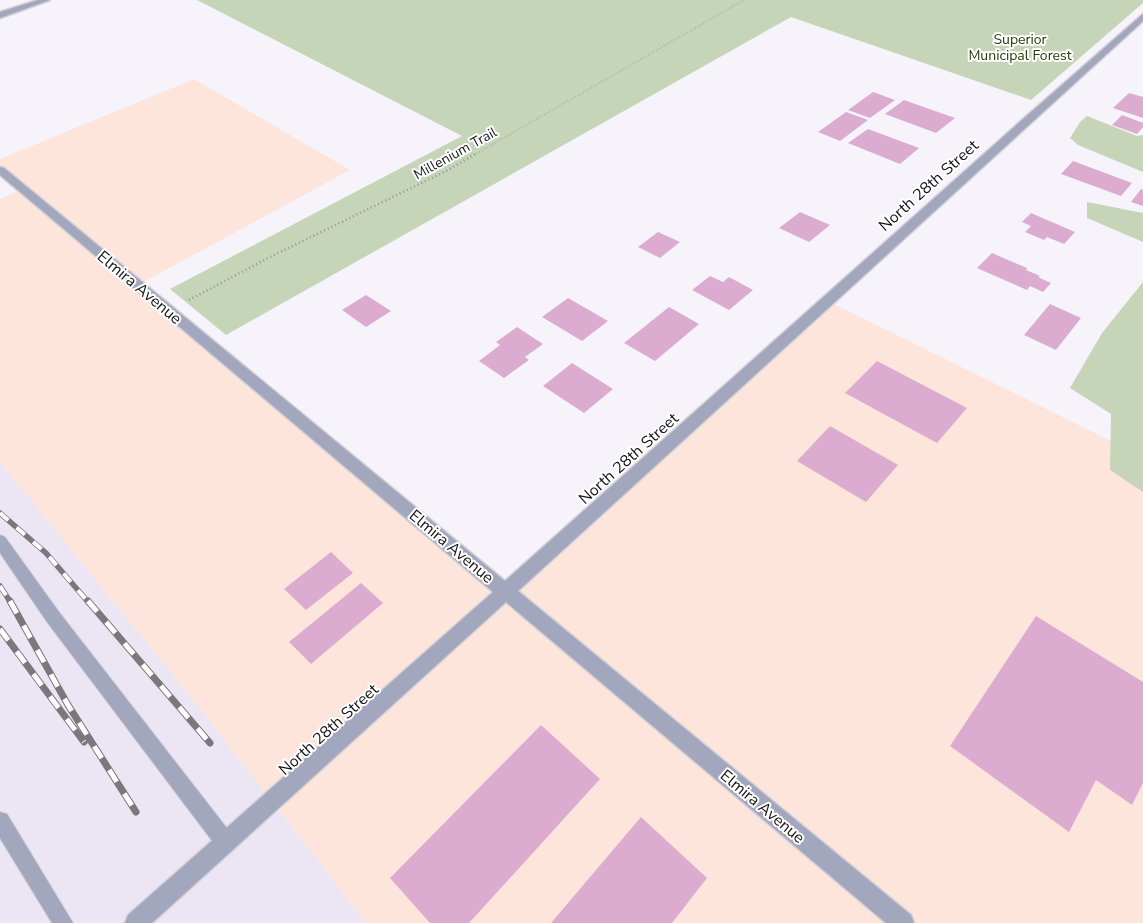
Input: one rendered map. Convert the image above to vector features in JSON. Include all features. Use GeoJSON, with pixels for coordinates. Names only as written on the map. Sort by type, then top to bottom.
{"type":"FeatureCollection","features":[{"type":"Feature","properties":{"kind":"street"},"geometry":{"type":"LineString","coordinates":[[0,15],[46,0]]}},
{"type":"Feature","properties":{"kind":"street","name":"North 28th Street"},"geometry":{"type":"LineString","coordinates":[[136,923],[507,592],[877,254],[1143,17]]}},
{"type":"Feature","properties":{"kind":"street","name":"Elmira Avenue"},"geometry":{"type":"LineString","coordinates":[[0,170],[903,923]]}},
{"type":"Feature","properties":{"kind":"lane"},"geometry":{"type":"LineString","coordinates":[[0,541],[53,617],[226,843]]}},
{"type":"Feature","properties":{"kind":"lane"},"geometry":{"type":"LineString","coordinates":[[0,821],[63,923]]}},
{"type":"Feature","properties":{"kind":"path","name":"Millenium Trail"},"geometry":{"type":"LineString","coordinates":[[168,311],[268,258],[448,170],[744,0]]}},
{"type":"Feature","properties":{"kind":"shaded area"},"geometry":{"type":"Polygon","coordinates":[[[194,79],[350,170],[138,285],[507,592],[826,300],[1143,457],[1143,923],[366,923],[205,715],[0,462],[0,199],[22,189],[0,170],[0,159],[194,79]]]}},
{"type":"Feature","properties":{"kind":"shaded area"},"geometry":{"type":"Polygon","coordinates":[[[0,462],[205,715],[366,923],[0,923],[0,462]]]}},
{"type":"Feature","properties":{"kind":"green space","name":"Superior Municipal Forest"},"geometry":{"type":"Polygon","coordinates":[[[197,0],[1143,0],[1143,3],[1031,100],[791,17],[226,335],[170,289],[462,136],[197,0]]]}},
{"type":"Feature","properties":{"kind":"green space"},"geometry":{"type":"Polygon","coordinates":[[[1087,116],[1137,136],[1143,135],[1143,172],[1078,145],[1070,138],[1080,122],[1087,116]]]}},
{"type":"Feature","properties":{"kind":"green space"},"geometry":{"type":"Polygon","coordinates":[[[1087,202],[1143,213],[1143,242],[1087,218],[1087,202]]]}},
{"type":"Feature","properties":{"kind":"green space"},"geometry":{"type":"Polygon","coordinates":[[[1143,282],[1143,492],[1110,470],[1111,414],[1070,388],[1102,333],[1143,282]]]}},
{"type":"Feature","properties":{"kind":"building"},"geometry":{"type":"Polygon","coordinates":[[[873,92],[895,100],[870,118],[848,110],[873,92]]]}},
{"type":"Feature","properties":{"kind":"building"},"geometry":{"type":"Polygon","coordinates":[[[1129,93],[1143,97],[1143,118],[1113,108],[1129,93]]]}},
{"type":"Feature","properties":{"kind":"building"},"geometry":{"type":"Polygon","coordinates":[[[904,100],[955,118],[936,133],[885,114],[904,100]]]}},
{"type":"Feature","properties":{"kind":"building"},"geometry":{"type":"Polygon","coordinates":[[[846,112],[868,120],[840,141],[818,132],[846,112]]]}},
{"type":"Feature","properties":{"kind":"building"},"geometry":{"type":"Polygon","coordinates":[[[1122,115],[1143,123],[1143,127],[1137,134],[1112,125],[1122,115]]]}},
{"type":"Feature","properties":{"kind":"building"},"geometry":{"type":"Polygon","coordinates":[[[868,129],[919,148],[900,164],[848,143],[868,129]]]}},
{"type":"Feature","properties":{"kind":"building"},"geometry":{"type":"Polygon","coordinates":[[[1073,161],[1132,183],[1121,196],[1061,174],[1073,161]]]}},
{"type":"Feature","properties":{"kind":"building"},"geometry":{"type":"Polygon","coordinates":[[[1141,189],[1143,190],[1143,206],[1131,202],[1141,189]]]}},
{"type":"Feature","properties":{"kind":"building"},"geometry":{"type":"Polygon","coordinates":[[[800,212],[830,225],[809,242],[779,228],[800,212]]]}},
{"type":"Feature","properties":{"kind":"building"},"geometry":{"type":"Polygon","coordinates":[[[1031,213],[1075,232],[1064,244],[1047,237],[1044,240],[1025,232],[1031,226],[1022,222],[1031,213]]]}},
{"type":"Feature","properties":{"kind":"building"},"geometry":{"type":"Polygon","coordinates":[[[658,232],[680,242],[660,258],[638,247],[658,232]]]}},
{"type":"Feature","properties":{"kind":"building"},"geometry":{"type":"Polygon","coordinates":[[[992,253],[1027,268],[1026,270],[1051,283],[1043,292],[1030,286],[1027,290],[977,268],[992,253]]]}},
{"type":"Feature","properties":{"kind":"building"},"geometry":{"type":"Polygon","coordinates":[[[710,276],[723,282],[729,277],[753,290],[729,310],[692,290],[710,276]]]}},
{"type":"Feature","properties":{"kind":"building"},"geometry":{"type":"Polygon","coordinates":[[[366,295],[391,311],[366,327],[342,310],[366,295]]]}},
{"type":"Feature","properties":{"kind":"building"},"geometry":{"type":"Polygon","coordinates":[[[568,298],[608,321],[582,341],[542,317],[568,298]]]}},
{"type":"Feature","properties":{"kind":"building"},"geometry":{"type":"Polygon","coordinates":[[[1050,304],[1081,318],[1056,350],[1024,335],[1050,304]]]}},
{"type":"Feature","properties":{"kind":"building"},"geometry":{"type":"Polygon","coordinates":[[[669,307],[699,324],[655,361],[624,343],[669,307]]]}},
{"type":"Feature","properties":{"kind":"building"},"geometry":{"type":"Polygon","coordinates":[[[517,327],[543,344],[525,357],[529,360],[504,378],[479,361],[500,345],[496,342],[517,327]]]}},
{"type":"Feature","properties":{"kind":"building"},"geometry":{"type":"Polygon","coordinates":[[[877,361],[967,408],[937,443],[845,393],[877,361]]]}},
{"type":"Feature","properties":{"kind":"building"},"geometry":{"type":"Polygon","coordinates":[[[572,363],[613,389],[584,413],[543,386],[572,363]]]}},
{"type":"Feature","properties":{"kind":"building"},"geometry":{"type":"Polygon","coordinates":[[[830,426],[898,465],[866,502],[797,461],[830,426]]]}},
{"type":"Feature","properties":{"kind":"building"},"geometry":{"type":"Polygon","coordinates":[[[331,552],[353,573],[306,610],[284,589],[331,552]]]}},
{"type":"Feature","properties":{"kind":"building"},"geometry":{"type":"Polygon","coordinates":[[[361,583],[383,603],[311,664],[289,642],[361,583]]]}},
{"type":"Feature","properties":{"kind":"building"},"geometry":{"type":"Polygon","coordinates":[[[1036,616],[1143,682],[1143,783],[1132,805],[1096,780],[1069,832],[950,746],[1036,616]]]}},
{"type":"Feature","properties":{"kind":"building"},"geometry":{"type":"Polygon","coordinates":[[[541,725],[600,779],[469,923],[430,923],[390,878],[541,725]]]}},
{"type":"Feature","properties":{"kind":"building"},"geometry":{"type":"Polygon","coordinates":[[[641,817],[707,878],[672,923],[551,923],[641,817]]]}},
{"type":"Feature","properties":{"kind":"railway"},"geometry":{"type":"LineString","coordinates":[[0,513],[46,553],[89,603]]}},
{"type":"Feature","properties":{"kind":"railway"},"geometry":{"type":"LineString","coordinates":[[0,586],[11,603]]}},
{"type":"Feature","properties":{"kind":"railway"},"geometry":{"type":"LineString","coordinates":[[10,601],[68,705],[136,812]]}},
{"type":"Feature","properties":{"kind":"railway"},"geometry":{"type":"LineString","coordinates":[[88,601],[210,743]]}},
{"type":"Feature","properties":{"kind":"railway"},"geometry":{"type":"LineString","coordinates":[[0,629],[84,742]]}}]}
